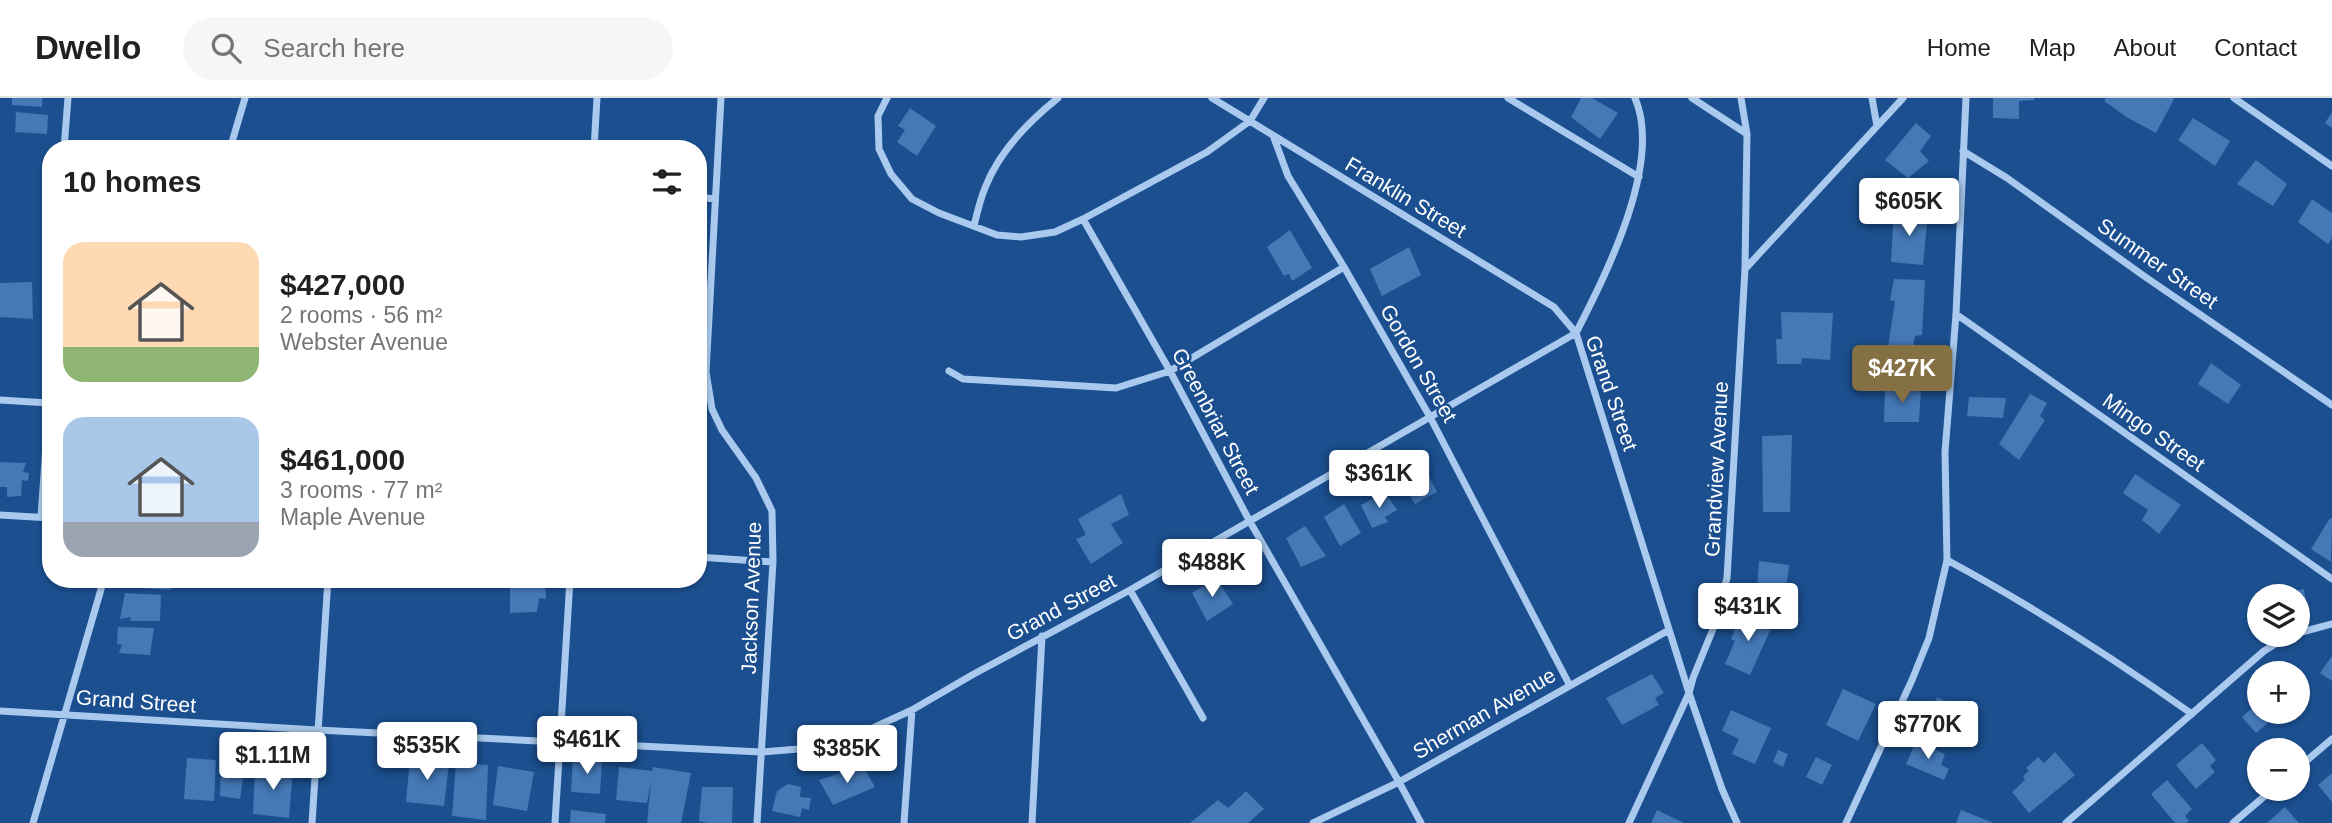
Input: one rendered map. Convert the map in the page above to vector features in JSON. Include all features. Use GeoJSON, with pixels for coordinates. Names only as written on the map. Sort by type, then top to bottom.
{"type":"FeatureCollection","features":[{"type":"Feature","properties":{"kind":"street"},"geometry":{"type":"LineString","coordinates":[[65,140],[68,98]]}},
{"type":"Feature","properties":{"kind":"street"},"geometry":{"type":"LineString","coordinates":[[233,140],[245,98]]}},
{"type":"Feature","properties":{"kind":"street"},"geometry":{"type":"LineString","coordinates":[[595,140],[597,98]]}},
{"type":"Feature","properties":{"kind":"street","name":"Jackson Avenue"},"geometry":{"type":"LineString","coordinates":[[707,353],[721,98]]}},
{"type":"Feature","properties":{"kind":"street"},"geometry":{"type":"LineString","coordinates":[[887,98],[878,116],[879,149],[891,174],[912,199],[939,213],[996,235],[1021,237],[1055,232],[1207,152],[1250,121],[1264,98]]}},
{"type":"Feature","properties":{"kind":"street"},"geometry":{"type":"LineString","coordinates":[[974,226],[985,187],[1004,151],[1033,118],[1058,98]]}},
{"type":"Feature","properties":{"kind":"street","name":"Franklin Street"},"geometry":{"type":"LineString","coordinates":[[1212,98],[1554,307],[1577,332]]}},
{"type":"Feature","properties":{"kind":"street"},"geometry":{"type":"LineString","coordinates":[[1508,98],[1639,177]]}},
{"type":"Feature","properties":{"kind":"street"},"geometry":{"type":"LineString","coordinates":[[1577,332],[1622,234],[1639,177],[1643,138],[1635,98]]}},
{"type":"Feature","properties":{"kind":"street"},"geometry":{"type":"LineString","coordinates":[[1692,98],[1747,134]]}},
{"type":"Feature","properties":{"kind":"street","name":"Grandview Avenue"},"geometry":{"type":"LineString","coordinates":[[1629,823],[1689,693],[1713,629],[1727,578],[1745,269],[1747,134],[1741,98]]}},
{"type":"Feature","properties":{"kind":"street"},"geometry":{"type":"LineString","coordinates":[[1872,98],[1877,127]]}},
{"type":"Feature","properties":{"kind":"street"},"geometry":{"type":"LineString","coordinates":[[1745,269],[1903,98]]}},
{"type":"Feature","properties":{"kind":"street"},"geometry":{"type":"LineString","coordinates":[[1846,823],[1929,638],[1947,560],[1945,452],[1956,314],[1966,98]]}},
{"type":"Feature","properties":{"kind":"street"},"geometry":{"type":"LineString","coordinates":[[2234,98],[2332,166]]}},
{"type":"Feature","properties":{"kind":"street","name":"Gordon Street"},"geometry":{"type":"LineString","coordinates":[[1273,136],[1288,176],[1430,417],[1569,684]]}},
{"type":"Feature","properties":{"kind":"street","name":"Summer Street"},"geometry":{"type":"LineString","coordinates":[[1963,151],[2007,178],[2332,405]]}},
{"type":"Feature","properties":{"kind":"street"},"geometry":{"type":"LineString","coordinates":[[707,198],[715,199]]}},
{"type":"Feature","properties":{"kind":"street","name":"Greenbriar Street"},"geometry":{"type":"LineString","coordinates":[[1083,219],[1421,823]]}},
{"type":"Feature","properties":{"kind":"street"},"geometry":{"type":"LineString","coordinates":[[949,371],[964,379],[1116,388],[1170,371],[1344,267]]}},
{"type":"Feature","properties":{"kind":"street","name":"Mingo Street"},"geometry":{"type":"LineString","coordinates":[[1956,314],[2332,579]]}},
{"type":"Feature","properties":{"kind":"street","name":"Grand Street"},"geometry":{"type":"LineString","coordinates":[[0,711],[761,752],[811,748],[851,738],[912,710],[1042,636],[1130,590],[1577,332],[1689,693],[1722,789],[1737,823]]}},
{"type":"Feature","properties":{"kind":"street","name":"Jackson Avenue"},"geometry":{"type":"LineString","coordinates":[[707,378],[712,409],[722,430],[756,478],[772,511],[773,562],[757,823]]}},
{"type":"Feature","properties":{"kind":"street"},"geometry":{"type":"LineString","coordinates":[[0,400],[42,403]]}},
{"type":"Feature","properties":{"kind":"street"},"geometry":{"type":"LineString","coordinates":[[0,515],[41,517],[42,501]]}},
{"type":"Feature","properties":{"kind":"street"},"geometry":{"type":"LineString","coordinates":[[707,558],[773,562]]}},
{"type":"Feature","properties":{"kind":"street"},"geometry":{"type":"LineString","coordinates":[[1947,560],[2008,593],[2121,664],[2192,714]]}},
{"type":"Feature","properties":{"kind":"street"},"geometry":{"type":"LineString","coordinates":[[33,823],[101,588]]}},
{"type":"Feature","properties":{"kind":"street"},"geometry":{"type":"LineString","coordinates":[[312,823],[327,588]]}},
{"type":"Feature","properties":{"kind":"street"},"geometry":{"type":"LineString","coordinates":[[555,823],[569,588]]}},
{"type":"Feature","properties":{"kind":"street"},"geometry":{"type":"LineString","coordinates":[[1130,590],[1203,718]]}},
{"type":"Feature","properties":{"kind":"street"},"geometry":{"type":"LineString","coordinates":[[2310,630],[2332,624]]}},
{"type":"Feature","properties":{"kind":"street","name":"Sherman Avenue"},"geometry":{"type":"LineString","coordinates":[[1313,823],[1399,782],[1569,684],[1670,630]]}},
{"type":"Feature","properties":{"kind":"street"},"geometry":{"type":"LineString","coordinates":[[1032,823],[1042,636]]}},
{"type":"Feature","properties":{"kind":"street"},"geometry":{"type":"LineString","coordinates":[[2066,823],[2272,647]]}},
{"type":"Feature","properties":{"kind":"street"},"geometry":{"type":"LineString","coordinates":[[904,823],[912,710]]}},
{"type":"Feature","properties":{"kind":"street"},"geometry":{"type":"LineString","coordinates":[[2310,758],[2332,739]]}},
{"type":"Feature","properties":{"kind":"street"},"geometry":{"type":"LineString","coordinates":[[2233,823],[2259,801]]}},
{"type":"Feature","properties":{"kind":"building"},"geometry":{"type":"Polygon","coordinates":[[[12,98],[42,98],[42,107],[12,105],[12,98]]]}},
{"type":"Feature","properties":{"kind":"building"},"geometry":{"type":"Polygon","coordinates":[[[1581,98],[1592,98],[1618,113],[1600,139],[1571,117],[1581,98]]]}},
{"type":"Feature","properties":{"kind":"building"},"geometry":{"type":"Polygon","coordinates":[[[1993,98],[2034,100],[2019,101],[2019,119],[1993,118],[1993,98]]]}},
{"type":"Feature","properties":{"kind":"building"},"geometry":{"type":"Polygon","coordinates":[[[2106,98],[2174,99],[2156,133],[2128,118],[2104,101],[2106,98]]]}},
{"type":"Feature","properties":{"kind":"building"},"geometry":{"type":"Polygon","coordinates":[[[910,108],[936,126],[917,156],[897,142],[905,130],[898,126],[910,108]]]}},
{"type":"Feature","properties":{"kind":"building"},"geometry":{"type":"Polygon","coordinates":[[[16,112],[48,115],[47,134],[15,132],[16,112]]]}},
{"type":"Feature","properties":{"kind":"building"},"geometry":{"type":"Polygon","coordinates":[[[2332,112],[2332,128],[2325,123],[2332,112]]]}},
{"type":"Feature","properties":{"kind":"building"},"geometry":{"type":"Polygon","coordinates":[[[2193,118],[2230,141],[2215,166],[2178,140],[2193,118]]]}},
{"type":"Feature","properties":{"kind":"building"},"geometry":{"type":"Polygon","coordinates":[[[1916,123],[1931,136],[1920,151],[1929,161],[1908,178],[1885,160],[1916,123]]]}},
{"type":"Feature","properties":{"kind":"building"},"geometry":{"type":"Polygon","coordinates":[[[2256,160],[2287,184],[2273,206],[2237,184],[2256,160]]]}},
{"type":"Feature","properties":{"kind":"building"},"geometry":{"type":"Polygon","coordinates":[[[2312,199],[2332,213],[2332,238],[2328,244],[2298,222],[2312,199]]]}},
{"type":"Feature","properties":{"kind":"building"},"geometry":{"type":"Polygon","coordinates":[[[1894,212],[1928,214],[1923,265],[1891,262],[1894,212]]]}},
{"type":"Feature","properties":{"kind":"building"},"geometry":{"type":"Polygon","coordinates":[[[1290,230],[1312,268],[1292,281],[1289,274],[1284,276],[1267,247],[1290,230]]]}},
{"type":"Feature","properties":{"kind":"building"},"geometry":{"type":"Polygon","coordinates":[[[1409,247],[1421,275],[1382,296],[1370,269],[1409,247]]]}},
{"type":"Feature","properties":{"kind":"building"},"geometry":{"type":"Polygon","coordinates":[[[1894,279],[1925,280],[1922,335],[1915,336],[1912,352],[1888,347],[1895,301],[1890,300],[1894,279]]]}},
{"type":"Feature","properties":{"kind":"building"},"geometry":{"type":"Polygon","coordinates":[[[32,282],[33,319],[0,317],[0,283],[32,282]]]}},
{"type":"Feature","properties":{"kind":"building"},"geometry":{"type":"Polygon","coordinates":[[[1781,312],[1833,313],[1830,360],[1802,358],[1801,364],[1777,364],[1776,339],[1782,339],[1781,312]]]}},
{"type":"Feature","properties":{"kind":"building"},"geometry":{"type":"Polygon","coordinates":[[[2211,363],[2241,385],[2228,404],[2198,384],[2211,363]]]}},
{"type":"Feature","properties":{"kind":"building"},"geometry":{"type":"Polygon","coordinates":[[[1885,387],[1921,388],[1919,422],[1884,422],[1885,387]]]}},
{"type":"Feature","properties":{"kind":"building"},"geometry":{"type":"Polygon","coordinates":[[[2030,394],[2047,403],[2040,416],[2045,420],[2019,460],[1999,444],[2030,394]]]}},
{"type":"Feature","properties":{"kind":"building"},"geometry":{"type":"Polygon","coordinates":[[[1969,397],[2006,398],[2003,418],[1967,416],[1969,397]]]}},
{"type":"Feature","properties":{"kind":"building"},"geometry":{"type":"Polygon","coordinates":[[[1792,435],[1790,512],[1763,512],[1762,436],[1792,435]]]}},
{"type":"Feature","properties":{"kind":"building"},"geometry":{"type":"Polygon","coordinates":[[[0,462],[26,463],[23,472],[29,473],[28,481],[22,480],[21,496],[7,497],[7,487],[0,487],[0,462]]]}},
{"type":"Feature","properties":{"kind":"building"},"geometry":{"type":"Polygon","coordinates":[[[1421,462],[1437,492],[1415,504],[1399,479],[1403,476],[1401,471],[1421,462]]]}},
{"type":"Feature","properties":{"kind":"building"},"geometry":{"type":"Polygon","coordinates":[[[2135,474],[2181,505],[2159,534],[2142,520],[2148,510],[2123,493],[2135,474]]]}},
{"type":"Feature","properties":{"kind":"building"},"geometry":{"type":"Polygon","coordinates":[[[1385,492],[1397,510],[1385,517],[1388,522],[1372,528],[1361,505],[1385,492]]]}},
{"type":"Feature","properties":{"kind":"building"},"geometry":{"type":"Polygon","coordinates":[[[1121,494],[1129,515],[1111,524],[1123,543],[1091,564],[1076,539],[1086,535],[1078,519],[1121,494]]]}},
{"type":"Feature","properties":{"kind":"building"},"geometry":{"type":"Polygon","coordinates":[[[1344,504],[1361,533],[1340,546],[1324,517],[1344,504]]]}},
{"type":"Feature","properties":{"kind":"building"},"geometry":{"type":"Polygon","coordinates":[[[2330,518],[2332,519],[2331,562],[2311,549],[2330,518]]]}},
{"type":"Feature","properties":{"kind":"building"},"geometry":{"type":"Polygon","coordinates":[[[1305,526],[1326,556],[1301,567],[1286,538],[1305,526]]]}},
{"type":"Feature","properties":{"kind":"building"},"geometry":{"type":"Polygon","coordinates":[[[1759,561],[1789,565],[1786,593],[1757,588],[1759,561]]]}},
{"type":"Feature","properties":{"kind":"building"},"geometry":{"type":"Polygon","coordinates":[[[1216,578],[1233,604],[1207,621],[1192,593],[1216,578]]]}},
{"type":"Feature","properties":{"kind":"building"},"geometry":{"type":"Polygon","coordinates":[[[140,588],[171,588],[171,590],[140,588]]]}},
{"type":"Feature","properties":{"kind":"building"},"geometry":{"type":"Polygon","coordinates":[[[510,588],[545,588],[546,599],[539,598],[537,612],[510,613],[510,588]]]}},
{"type":"Feature","properties":{"kind":"building"},"geometry":{"type":"Polygon","coordinates":[[[125,593],[161,595],[160,621],[130,621],[131,617],[120,619],[125,593]]]}},
{"type":"Feature","properties":{"kind":"building"},"geometry":{"type":"Polygon","coordinates":[[[1748,613],[1773,624],[1750,675],[1725,664],[1735,641],[1731,639],[1737,624],[1742,626],[1748,613]]]}},
{"type":"Feature","properties":{"kind":"building"},"geometry":{"type":"Polygon","coordinates":[[[118,627],[154,628],[150,655],[119,653],[122,645],[117,644],[118,627]]]}},
{"type":"Feature","properties":{"kind":"building"},"geometry":{"type":"Polygon","coordinates":[[[2332,656],[2332,681],[2320,673],[2332,656]]]}},
{"type":"Feature","properties":{"kind":"building"},"geometry":{"type":"Polygon","coordinates":[[[1652,674],[1664,693],[1655,698],[1659,705],[1622,725],[1606,698],[1652,674]]]}},
{"type":"Feature","properties":{"kind":"building"},"geometry":{"type":"Polygon","coordinates":[[[1843,689],[1876,704],[1858,741],[1826,725],[1843,689]]]}},
{"type":"Feature","properties":{"kind":"building"},"geometry":{"type":"Polygon","coordinates":[[[1937,697],[1962,709],[1951,736],[1925,724],[1937,697]]]}},
{"type":"Feature","properties":{"kind":"building"},"geometry":{"type":"Polygon","coordinates":[[[1731,710],[1771,728],[1755,764],[1732,754],[1739,739],[1722,731],[1731,710]]]}},
{"type":"Feature","properties":{"kind":"building"},"geometry":{"type":"Polygon","coordinates":[[[2248,724],[2266,724],[2256,733],[2248,724]]]}},
{"type":"Feature","properties":{"kind":"building"},"geometry":{"type":"Polygon","coordinates":[[[1916,742],[1945,754],[1941,765],[1949,769],[1944,780],[1906,764],[1916,742]]]}},
{"type":"Feature","properties":{"kind":"building"},"geometry":{"type":"Polygon","coordinates":[[[2202,743],[2216,760],[2210,766],[2215,772],[2196,789],[2176,765],[2202,743]]]}},
{"type":"Feature","properties":{"kind":"building"},"geometry":{"type":"Polygon","coordinates":[[[1778,750],[1788,754],[1783,767],[1773,762],[1778,750]]]}},
{"type":"Feature","properties":{"kind":"building"},"geometry":{"type":"Polygon","coordinates":[[[2055,752],[2075,775],[2029,813],[2012,792],[2025,780],[2023,776],[2029,771],[2026,768],[2038,757],[2044,763],[2055,752]]]}},
{"type":"Feature","properties":{"kind":"building"},"geometry":{"type":"Polygon","coordinates":[[[1816,757],[1832,765],[1822,785],[1806,777],[1816,757]]]}},
{"type":"Feature","properties":{"kind":"building"},"geometry":{"type":"Polygon","coordinates":[[[187,758],[216,760],[214,801],[184,799],[187,758]]]}},
{"type":"Feature","properties":{"kind":"building"},"geometry":{"type":"Polygon","coordinates":[[[221,758],[245,762],[240,799],[220,796],[221,758]]]}},
{"type":"Feature","properties":{"kind":"building"},"geometry":{"type":"Polygon","coordinates":[[[573,758],[602,759],[600,794],[571,792],[573,758]]]}},
{"type":"Feature","properties":{"kind":"building"},"geometry":{"type":"Polygon","coordinates":[[[410,759],[449,763],[444,806],[406,802],[410,759]]]}},
{"type":"Feature","properties":{"kind":"building"},"geometry":{"type":"Polygon","coordinates":[[[456,763],[488,765],[486,820],[452,816],[456,763]]]}},
{"type":"Feature","properties":{"kind":"building"},"geometry":{"type":"Polygon","coordinates":[[[498,766],[534,772],[527,811],[493,805],[498,766]]]}},
{"type":"Feature","properties":{"kind":"building"},"geometry":{"type":"Polygon","coordinates":[[[863,766],[875,787],[833,805],[819,780],[863,766]]]}},
{"type":"Feature","properties":{"kind":"building"},"geometry":{"type":"Polygon","coordinates":[[[619,767],[652,771],[653,767],[691,773],[681,823],[647,823],[651,781],[647,803],[616,800],[619,767]]]}},
{"type":"Feature","properties":{"kind":"building"},"geometry":{"type":"Polygon","coordinates":[[[293,768],[289,818],[253,814],[255,770],[293,768]]]}},
{"type":"Feature","properties":{"kind":"building"},"geometry":{"type":"Polygon","coordinates":[[[2332,773],[2332,802],[2318,785],[2332,773]]]}},
{"type":"Feature","properties":{"kind":"building"},"geometry":{"type":"Polygon","coordinates":[[[2167,780],[2192,809],[2185,816],[2189,821],[2186,823],[2175,823],[2151,794],[2167,780]]]}},
{"type":"Feature","properties":{"kind":"building"},"geometry":{"type":"Polygon","coordinates":[[[788,784],[801,787],[800,797],[811,798],[809,810],[802,808],[800,817],[772,811],[777,791],[788,784]]]}},
{"type":"Feature","properties":{"kind":"building"},"geometry":{"type":"Polygon","coordinates":[[[702,787],[733,787],[732,823],[699,821],[702,787]]]}},
{"type":"Feature","properties":{"kind":"building"},"geometry":{"type":"Polygon","coordinates":[[[1246,791],[1264,809],[1248,823],[1190,823],[1218,800],[1228,808],[1246,791]]]}},
{"type":"Feature","properties":{"kind":"building"},"geometry":{"type":"Polygon","coordinates":[[[2285,807],[2299,823],[2267,823],[2285,807]]]}},
{"type":"Feature","properties":{"kind":"building"},"geometry":{"type":"Polygon","coordinates":[[[571,810],[606,814],[605,823],[570,823],[571,810]]]}},
{"type":"Feature","properties":{"kind":"building"},"geometry":{"type":"Polygon","coordinates":[[[1657,810],[1684,823],[1651,823],[1657,810]]]}},
{"type":"Feature","properties":{"kind":"building"},"geometry":{"type":"Polygon","coordinates":[[[1961,810],[1994,823],[1956,823],[1961,810]]]}}]}
